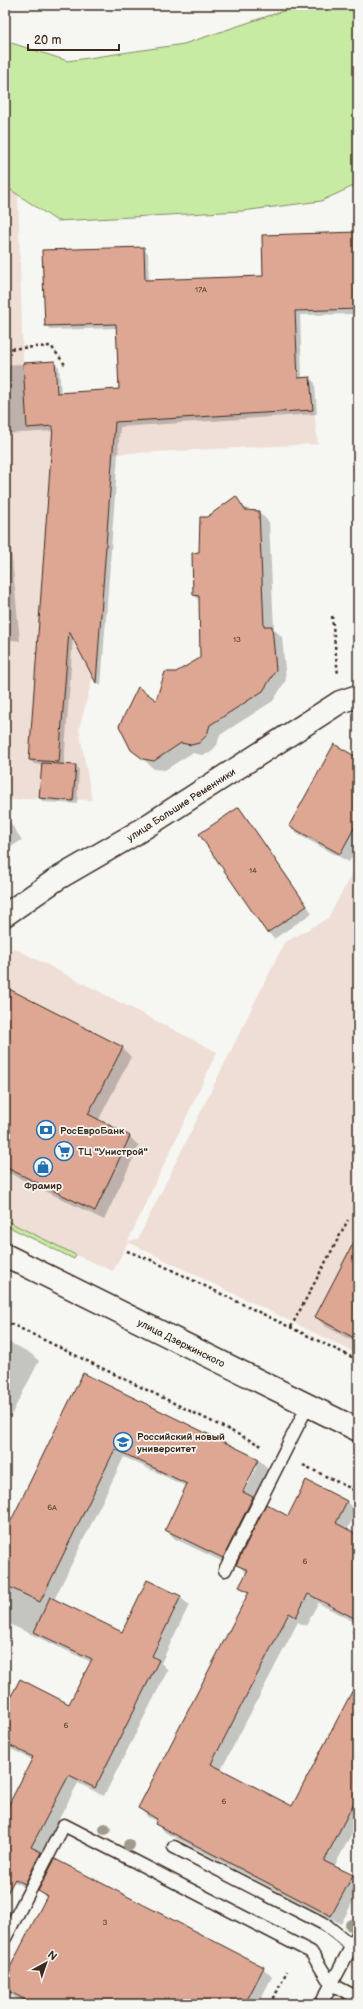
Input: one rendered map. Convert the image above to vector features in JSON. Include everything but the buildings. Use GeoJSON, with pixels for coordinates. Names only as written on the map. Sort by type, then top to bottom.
{"type":"FeatureCollection","features":[{"type":"Feature","properties":{"kind":"street","name":"улица Большие Ременники"},"geometry":{"type":"LineString","coordinates":[[5,915],[57,879],[133,835],[349,699]]}},
{"type":"Feature","properties":{"kind":"street","name":"улица Дзержинского"},"geometry":{"type":"LineString","coordinates":[[5,1256],[358,1430]]}},
{"type":"Feature","properties":{"kind":"lane"},"geometry":{"type":"LineString","coordinates":[[225,1570],[284,1456],[308,1405]]}},
{"type":"Feature","properties":{"kind":"lane"},"geometry":{"type":"LineString","coordinates":[[5,1938],[64,1825],[311,1952],[331,1984],[358,1998]]}},
{"type":"Feature","properties":{"kind":"lane"},"geometry":{"type":"LineString","coordinates":[[174,1847],[326,1925],[352,1946]]}},
{"type":"Feature","properties":{"kind":"lane"},"geometry":{"type":"LineString","coordinates":[[321,2004],[358,1934]]}},
{"type":"Feature","properties":{"kind":"path"},"geometry":{"type":"LineString","coordinates":[[5,349],[51,346],[66,366]]}},
{"type":"Feature","properties":{"kind":"path"},"geometry":{"type":"LineString","coordinates":[[332,616],[349,699]]}},
{"type":"Feature","properties":{"kind":"path"},"geometry":{"type":"LineString","coordinates":[[291,1327],[348,1220]]}},
{"type":"Feature","properties":{"kind":"path"},"geometry":{"type":"LineString","coordinates":[[127,1251],[151,1260],[358,1360]]}},
{"type":"Feature","properties":{"kind":"path"},"geometry":{"type":"LineString","coordinates":[[5,1321],[358,1492]]}},
{"type":"Feature","properties":{"kind":"path"},"geometry":{"type":"LineString","coordinates":[[271,2004],[287,1972]]}},
{"type":"Feature","properties":{"kind":"shaded area"},"geometry":{"type":"Polygon","coordinates":[[[5,186],[18,194],[23,363],[55,361],[57,393],[310,377],[318,444],[113,454],[98,657],[79,729],[92,800],[39,798],[9,800],[5,645],[7,549],[5,549],[5,186]]]}},
{"type":"Feature","properties":{"kind":"shaded area"},"geometry":{"type":"Polygon","coordinates":[[[358,863],[358,1354],[128,1242],[113,1271],[76,1255],[5,1220],[5,955],[14,948],[217,1052],[128,1241],[138,1239],[284,943],[328,918],[358,863]]]}},
{"type":"Feature","properties":{"kind":"green space"},"geometry":{"type":"Polygon","coordinates":[[[301,5],[358,5],[358,184],[321,201],[242,211],[57,221],[5,186],[5,41],[68,61],[184,44],[301,5]]]}},
{"type":"Feature","properties":{"kind":"green space"},"geometry":{"type":"Polygon","coordinates":[[[5,1220],[76,1255],[74,1259],[5,1225],[5,1220]]]}},
{"type":"Feature","properties":{"kind":"place","name":"РосЕвроБанк"},"geometry":{"type":"Point","coordinates":[46,1130]}},
{"type":"Feature","properties":{"kind":"place","name":"ТЦ \"Унистрой\""},"geometry":{"type":"Point","coordinates":[64,1151]}},
{"type":"Feature","properties":{"kind":"place","name":"Фрамир"},"geometry":{"type":"Point","coordinates":[43,1167]}},
{"type":"Feature","properties":{"kind":"place","name":"Российский новый университет"},"geometry":{"type":"Point","coordinates":[123,1442]}}]}
